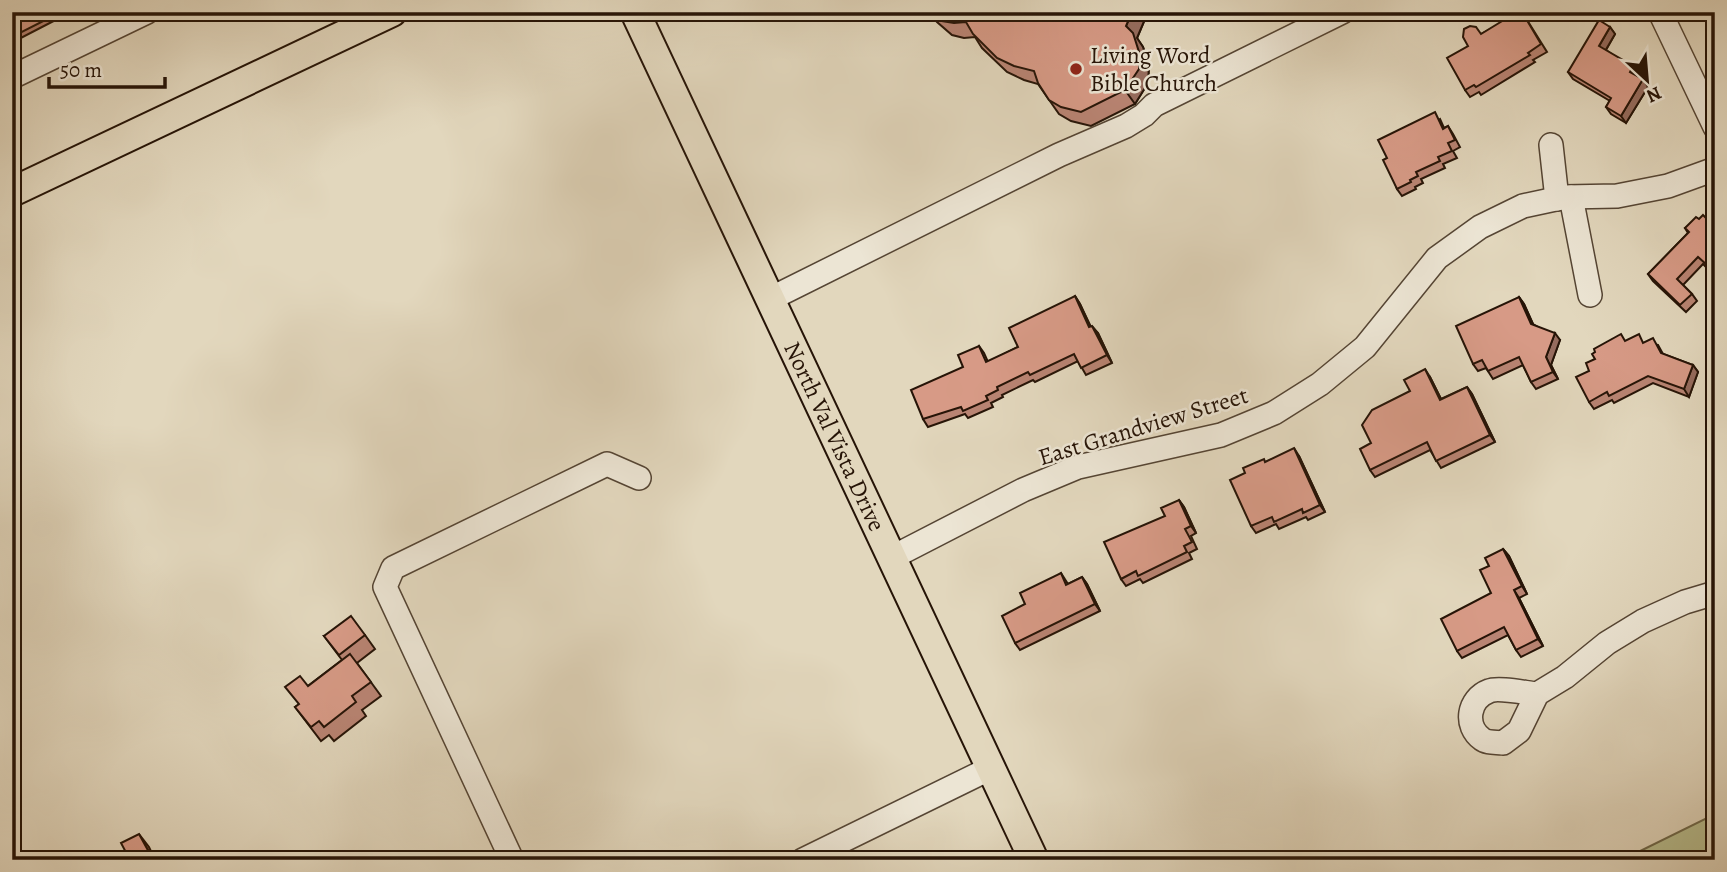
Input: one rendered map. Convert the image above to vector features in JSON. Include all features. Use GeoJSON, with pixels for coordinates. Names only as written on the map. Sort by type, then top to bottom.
{"type":"FeatureCollection","features":[{"type":"Feature","properties":{"kind":"main road"},"geometry":{"type":"LineString","coordinates":[[12,192],[392,12]]}},
{"type":"Feature","properties":{"kind":"main road","name":"North Val Vista Drive"},"geometry":{"type":"LineString","coordinates":[[635,12],[1034,860]]}},
{"type":"Feature","properties":{"kind":"street"},"geometry":{"type":"LineString","coordinates":[[12,77],[147,12]]}},
{"type":"Feature","properties":{"kind":"street"},"geometry":{"type":"LineString","coordinates":[[770,299],[1059,155],[1126,126],[1154,105],[1342,12]]}},
{"type":"Feature","properties":{"kind":"street"},"geometry":{"type":"LineString","coordinates":[[1660,12],[1715,127]]}},
{"type":"Feature","properties":{"kind":"street"},"geometry":{"type":"LineString","coordinates":[[1551,145],[1590,295]]}},
{"type":"Feature","properties":{"kind":"street","name":"East Grandview Street"},"geometry":{"type":"LineString","coordinates":[[891,558],[1023,490],[1078,467],[1222,435],[1274,413],[1320,384],[1364,347],[1437,258],[1480,227],[1523,206],[1564,198],[1617,196],[1668,187],[1715,169]]}},
{"type":"Feature","properties":{"kind":"street"},"geometry":{"type":"LineString","coordinates":[[512,860],[385,587],[393,568],[607,464],[639,478]]}},
{"type":"Feature","properties":{"kind":"street"},"geometry":{"type":"LineString","coordinates":[[1537,694],[1565,677],[1607,643],[1643,621],[1685,602],[1715,593]]}},
{"type":"Feature","properties":{"kind":"street"},"geometry":{"type":"LineString","coordinates":[[803,860],[991,768]]}},
{"type":"Feature","properties":{"kind":"green space"},"geometry":{"type":"Polygon","coordinates":[[[1715,814],[1715,860],[1622,860],[1715,814]]]}},
{"type":"Feature","properties":{"kind":"building"},"geometry":{"type":"Polygon","coordinates":[[[12,12],[61,12],[14,36],[12,12]]]}},
{"type":"Feature","properties":{"kind":"building","name":"Living Word Bible Church"},"geometry":{"type":"Polygon","coordinates":[[[932,12],[1132,12],[1126,26],[1133,33],[1139,52],[1139,69],[1125,90],[1081,112],[1061,107],[1049,100],[1034,71],[997,58],[973,34],[966,22],[942,21],[932,12]]]}},
{"type":"Feature","properties":{"kind":"building"},"geometry":{"type":"Polygon","coordinates":[[[1517,12],[1522,12],[1541,44],[1528,53],[1530,55],[1476,87],[1474,85],[1465,90],[1447,58],[1468,46],[1463,37],[1464,29],[1476,27],[1481,34],[1517,12]]]}},
{"type":"Feature","properties":{"kind":"building"},"geometry":{"type":"Polygon","coordinates":[[[1599,20],[1610,27],[1599,46],[1633,66],[1630,72],[1643,79],[1621,116],[1606,107],[1611,98],[1568,72],[1599,20]]]}},
{"type":"Feature","properties":{"kind":"building"},"geometry":{"type":"Polygon","coordinates":[[[1435,112],[1443,129],[1448,126],[1455,140],[1448,143],[1452,151],[1438,157],[1440,161],[1416,172],[1418,176],[1397,189],[1383,160],[1387,158],[1378,140],[1435,112]]]}},
{"type":"Feature","properties":{"kind":"building"},"geometry":{"type":"Polygon","coordinates":[[[1703,215],[1715,227],[1710,233],[1715,237],[1715,258],[1707,265],[1698,257],[1677,279],[1692,294],[1680,305],[1648,274],[1689,232],[1685,228],[1696,217],[1699,219],[1703,215]]]}},
{"type":"Feature","properties":{"kind":"building"},"geometry":{"type":"Polygon","coordinates":[[[1075,296],[1089,327],[1092,326],[1107,355],[1081,368],[1074,354],[997,387],[998,390],[986,396],[988,400],[963,411],[961,407],[923,419],[911,390],[963,367],[958,355],[979,346],[986,362],[1018,347],[1009,328],[1075,296]]]}},
{"type":"Feature","properties":{"kind":"building"},"geometry":{"type":"Polygon","coordinates":[[[1519,297],[1531,324],[1555,333],[1546,357],[1553,372],[1531,382],[1519,357],[1488,371],[1482,360],[1473,364],[1456,326],[1519,297]]]}},
{"type":"Feature","properties":{"kind":"building"},"geometry":{"type":"Polygon","coordinates":[[[1621,334],[1625,341],[1639,334],[1643,343],[1653,338],[1661,353],[1693,365],[1684,389],[1648,376],[1609,396],[1607,392],[1589,402],[1576,377],[1589,371],[1586,363],[1595,359],[1592,354],[1594,349],[1621,334]]]}},
{"type":"Feature","properties":{"kind":"building"},"geometry":{"type":"Polygon","coordinates":[[[1425,369],[1440,400],[1467,387],[1490,435],[1436,461],[1427,442],[1370,470],[1360,449],[1371,443],[1362,425],[1372,410],[1410,391],[1404,380],[1425,369]]]}},
{"type":"Feature","properties":{"kind":"building"},"geometry":{"type":"Polygon","coordinates":[[[1294,448],[1320,505],[1303,513],[1302,509],[1274,522],[1272,517],[1251,526],[1230,480],[1245,473],[1243,468],[1264,459],[1265,462],[1294,448]]]}},
{"type":"Feature","properties":{"kind":"building"},"geometry":{"type":"Polygon","coordinates":[[[1179,500],[1191,526],[1185,529],[1192,542],[1184,546],[1187,552],[1138,576],[1136,571],[1121,579],[1104,542],[1165,516],[1161,508],[1179,500]]]}},
{"type":"Feature","properties":{"kind":"building"},"geometry":{"type":"Polygon","coordinates":[[[1503,549],[1522,586],[1514,590],[1538,639],[1516,650],[1504,627],[1457,651],[1441,619],[1491,593],[1480,570],[1489,566],[1485,558],[1503,549]]]}},
{"type":"Feature","properties":{"kind":"building"},"geometry":{"type":"Polygon","coordinates":[[[1061,573],[1066,585],[1082,577],[1095,604],[1015,643],[1002,616],[1025,604],[1020,593],[1061,573]]]}},
{"type":"Feature","properties":{"kind":"building"},"geometry":{"type":"Polygon","coordinates":[[[351,616],[365,635],[339,655],[324,636],[351,616]]]}},
{"type":"Feature","properties":{"kind":"building"},"geometry":{"type":"Polygon","coordinates":[[[350,654],[371,682],[352,696],[356,702],[324,727],[319,721],[311,727],[295,707],[299,704],[285,687],[300,676],[308,686],[350,654]]]}},
{"type":"Feature","properties":{"kind":"building"},"geometry":{"type":"Polygon","coordinates":[[[139,834],[150,854],[156,852],[160,860],[130,860],[121,843],[139,834]]]}},
{"type":"Feature","properties":{"kind":"place","name":"Living Word Bible Church"},"geometry":{"type":"Point","coordinates":[1076,69]}}]}
